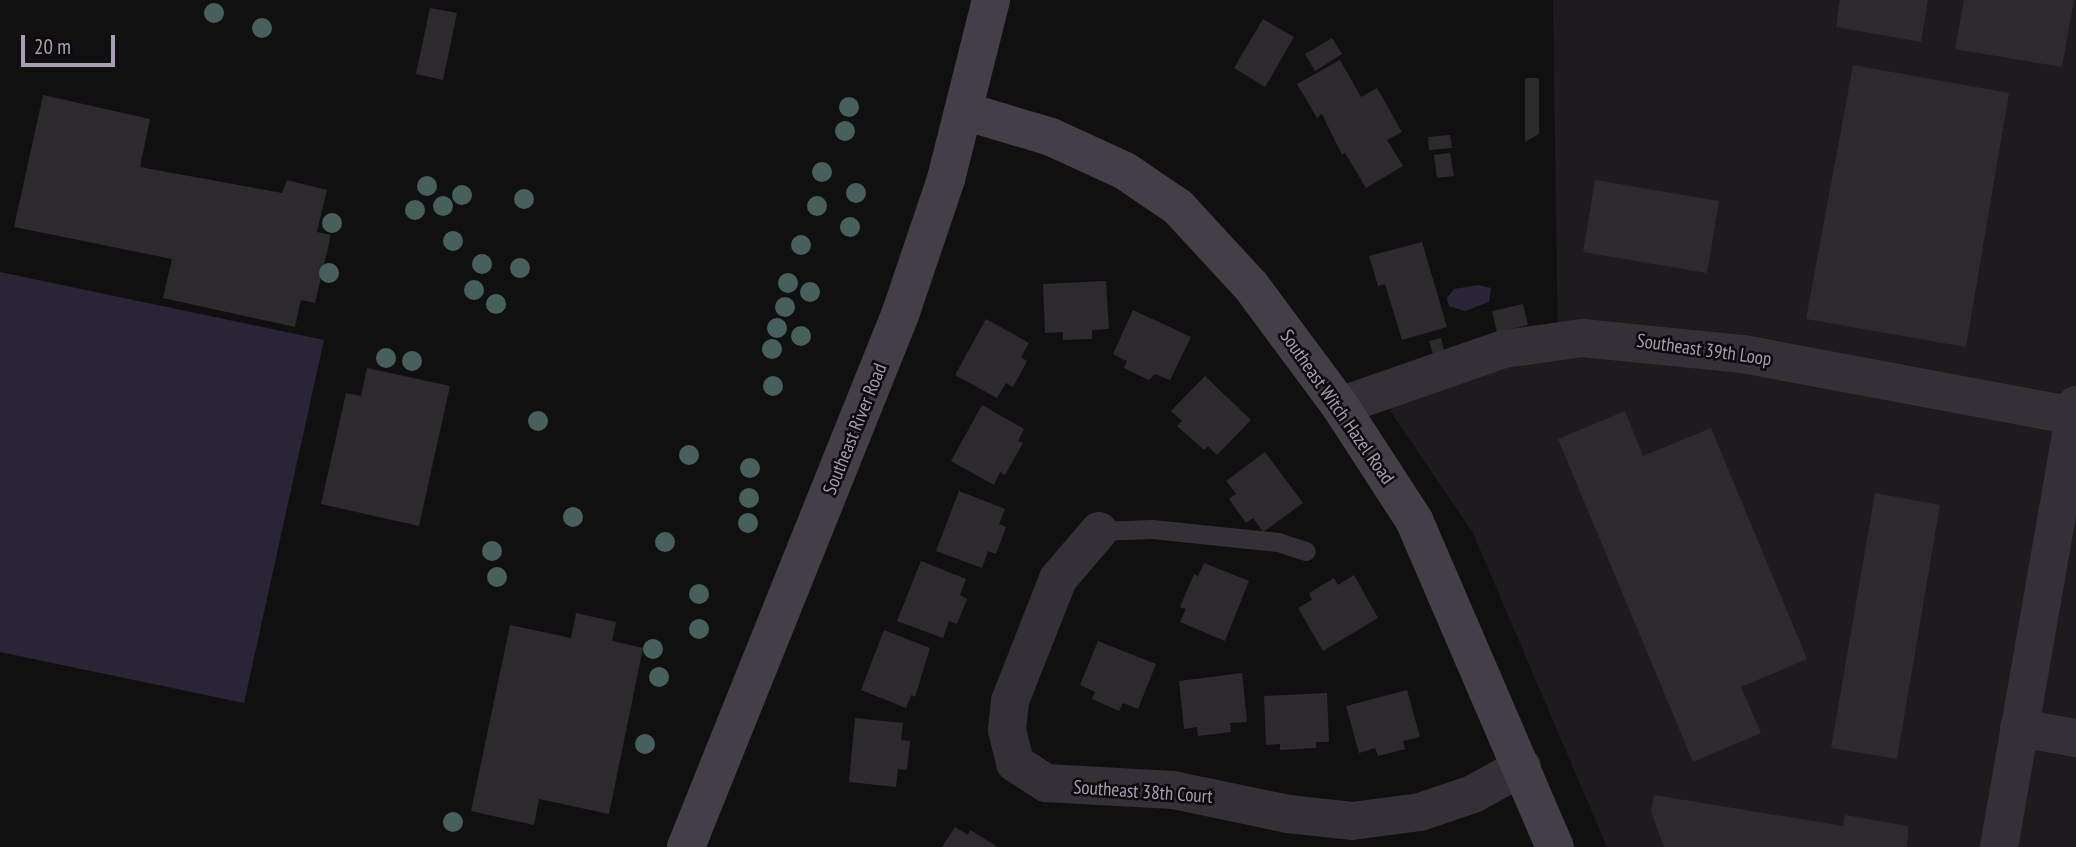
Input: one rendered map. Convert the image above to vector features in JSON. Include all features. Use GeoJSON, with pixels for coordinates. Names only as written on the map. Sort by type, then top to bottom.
{"type":"FeatureCollection","features":[{"type":"Feature","properties":{"kind":"main road","name":"Southeast River Road"},"geometry":{"type":"LineString","coordinates":[[686,847],[900,315],[964,111],[991,0]]}},
{"type":"Feature","properties":{"kind":"main road","name":"Southeast Witch Hazel Road"},"geometry":{"type":"LineString","coordinates":[[964,111],[1083,150],[1178,207],[1251,286],[1339,406],[1413,520],[1555,847]]}},
{"type":"Feature","properties":{"kind":"street","name":"Southeast 39th Loop"},"geometry":{"type":"LineString","coordinates":[[1339,406],[1504,349],[1582,338],[1743,354],[2075,411],[1999,847]]}},
{"type":"Feature","properties":{"kind":"street","name":"Southeast 38th Court"},"geometry":{"type":"LineString","coordinates":[[1099,531],[1058,579],[1010,701],[1007,730],[1016,763],[1046,783],[1173,790],[1288,814],[1352,821],[1420,812],[1474,794],[1522,767]]}},
{"type":"Feature","properties":{"kind":"street"},"geometry":{"type":"LineString","coordinates":[[2019,728],[2076,738]]}},
{"type":"Feature","properties":{"kind":"lane"},"geometry":{"type":"LineString","coordinates":[[1099,531],[1153,529],[1278,542],[1306,551]]}},
{"type":"Feature","properties":{"kind":"shaded area"},"geometry":{"type":"Polygon","coordinates":[[[1553,0],[2076,0],[2076,847],[1607,847],[1473,533],[1391,412],[1391,405],[1558,348],[1553,0]]]}},
{"type":"Feature","properties":{"kind":"shaded area"},"geometry":{"type":"Polygon","coordinates":[[[0,272],[324,340],[244,703],[0,652],[0,272]]]}},
{"type":"Feature","properties":{"kind":"shaded area"},"geometry":{"type":"Polygon","coordinates":[[[1478,285],[1491,288],[1489,302],[1465,311],[1449,306],[1447,298],[1454,289],[1478,285]]]}},
{"type":"Feature","properties":{"kind":"building"},"geometry":{"type":"Polygon","coordinates":[[[1840,0],[1928,0],[1921,42],[1836,27],[1840,0]]]}},
{"type":"Feature","properties":{"kind":"building"},"geometry":{"type":"Polygon","coordinates":[[[1964,0],[2074,0],[2062,67],[1955,49],[1964,0]]]}},
{"type":"Feature","properties":{"kind":"building"},"geometry":{"type":"Polygon","coordinates":[[[430,8],[457,13],[443,80],[416,74],[430,8]]]}},
{"type":"Feature","properties":{"kind":"building"},"geometry":{"type":"Polygon","coordinates":[[[1263,19],[1294,37],[1265,87],[1234,68],[1263,19]]]}},
{"type":"Feature","properties":{"kind":"building"},"geometry":{"type":"Polygon","coordinates":[[[1332,38],[1342,54],[1315,71],[1305,54],[1332,38]]]}},
{"type":"Feature","properties":{"kind":"building"},"geometry":{"type":"Polygon","coordinates":[[[1340,60],[1361,97],[1377,88],[1402,132],[1387,140],[1403,166],[1366,188],[1345,153],[1342,155],[1322,114],[1317,118],[1297,84],[1340,60]]]}},
{"type":"Feature","properties":{"kind":"building"},"geometry":{"type":"Polygon","coordinates":[[[1853,65],[2009,93],[1966,347],[1806,319],[1853,65]]]}},
{"type":"Feature","properties":{"kind":"building"},"geometry":{"type":"Polygon","coordinates":[[[1525,78],[1539,78],[1539,134],[1525,142],[1525,78]]]}},
{"type":"Feature","properties":{"kind":"building"},"geometry":{"type":"Polygon","coordinates":[[[43,95],[150,119],[140,167],[282,193],[287,180],[327,190],[317,232],[331,235],[315,303],[301,300],[295,327],[163,298],[172,259],[14,227],[43,95]]]}},
{"type":"Feature","properties":{"kind":"building"},"geometry":{"type":"Polygon","coordinates":[[[1450,135],[1452,148],[1429,150],[1428,137],[1450,135]]]}},
{"type":"Feature","properties":{"kind":"building"},"geometry":{"type":"Polygon","coordinates":[[[1450,153],[1454,176],[1437,178],[1434,155],[1450,153]]]}},
{"type":"Feature","properties":{"kind":"building"},"geometry":{"type":"Polygon","coordinates":[[[1595,180],[1719,201],[1707,273],[1583,252],[1595,180]]]}},
{"type":"Feature","properties":{"kind":"building"},"geometry":{"type":"Polygon","coordinates":[[[1422,242],[1447,327],[1402,340],[1385,284],[1378,286],[1369,256],[1422,242]]]}},
{"type":"Feature","properties":{"kind":"building"},"geometry":{"type":"Polygon","coordinates":[[[1106,281],[1109,329],[1092,330],[1092,339],[1063,340],[1063,332],[1045,333],[1043,284],[1106,281]]]}},
{"type":"Feature","properties":{"kind":"building"},"geometry":{"type":"Polygon","coordinates":[[[1523,304],[1528,325],[1497,332],[1492,311],[1523,304]]]}},
{"type":"Feature","properties":{"kind":"building"},"geometry":{"type":"Polygon","coordinates":[[[1133,310],[1191,337],[1170,380],[1155,374],[1149,380],[1124,368],[1127,361],[1113,354],[1133,310]]]}},
{"type":"Feature","properties":{"kind":"building"},"geometry":{"type":"Polygon","coordinates":[[[986,319],[1029,343],[1021,357],[1027,361],[1013,387],[1006,383],[997,398],[955,375],[986,319]]]}},
{"type":"Feature","properties":{"kind":"building"},"geometry":{"type":"Polygon","coordinates":[[[1441,338],[1445,354],[1434,357],[1429,341],[1441,338]]]}},
{"type":"Feature","properties":{"kind":"building"},"geometry":{"type":"Polygon","coordinates":[[[367,368],[450,386],[419,526],[321,504],[346,393],[361,396],[367,368]]]}},
{"type":"Feature","properties":{"kind":"building"},"geometry":{"type":"Polygon","coordinates":[[[1205,376],[1251,420],[1217,455],[1208,446],[1204,450],[1177,426],[1182,421],[1171,411],[1205,376]]]}},
{"type":"Feature","properties":{"kind":"building"},"geometry":{"type":"Polygon","coordinates":[[[982,405],[1024,429],[1018,441],[1023,443],[1005,475],[1000,472],[994,485],[951,461],[982,405]]]}},
{"type":"Feature","properties":{"kind":"building"},"geometry":{"type":"Polygon","coordinates":[[[1625,411],[1643,456],[1711,428],[1807,659],[1741,687],[1761,733],[1693,762],[1558,439],[1625,411]]]}},
{"type":"Feature","properties":{"kind":"building"},"geometry":{"type":"Polygon","coordinates":[[[1265,452],[1303,503],[1263,532],[1253,518],[1246,523],[1229,499],[1236,494],[1226,481],[1265,452]]]}},
{"type":"Feature","properties":{"kind":"building"},"geometry":{"type":"Polygon","coordinates":[[[959,491],[1005,509],[999,524],[1006,527],[996,554],[988,551],[982,568],[936,551],[959,491]]]}},
{"type":"Feature","properties":{"kind":"building"},"geometry":{"type":"Polygon","coordinates":[[[1875,493],[1940,505],[1897,759],[1831,748],[1875,493]]]}},
{"type":"Feature","properties":{"kind":"building"},"geometry":{"type":"Polygon","coordinates":[[[921,561],[966,579],[960,595],[967,599],[957,624],[949,621],[943,638],[897,621],[921,561]]]}},
{"type":"Feature","properties":{"kind":"building"},"geometry":{"type":"Polygon","coordinates":[[[1204,563],[1249,581],[1225,641],[1180,622],[1186,609],[1180,607],[1194,574],[1198,576],[1204,563]]]}},
{"type":"Feature","properties":{"kind":"building"},"geometry":{"type":"Polygon","coordinates":[[[1354,575],[1378,618],[1323,651],[1298,608],[1312,600],[1309,593],[1334,578],[1338,585],[1354,575]]]}},
{"type":"Feature","properties":{"kind":"building"},"geometry":{"type":"Polygon","coordinates":[[[576,613],[616,622],[612,641],[643,648],[609,814],[539,799],[534,825],[471,811],[510,625],[571,638],[576,613]]]}},
{"type":"Feature","properties":{"kind":"building"},"geometry":{"type":"Polygon","coordinates":[[[884,630],[930,648],[915,697],[911,695],[906,708],[861,690],[884,630]]]}},
{"type":"Feature","properties":{"kind":"building"},"geometry":{"type":"Polygon","coordinates":[[[1098,641],[1156,664],[1138,709],[1123,703],[1119,711],[1092,699],[1095,692],[1080,685],[1098,641]]]}},
{"type":"Feature","properties":{"kind":"building"},"geometry":{"type":"Polygon","coordinates":[[[1242,673],[1247,722],[1230,723],[1231,732],[1198,736],[1197,727],[1184,729],[1179,681],[1242,673]]]}},
{"type":"Feature","properties":{"kind":"building"},"geometry":{"type":"Polygon","coordinates":[[[1407,690],[1420,737],[1403,741],[1405,749],[1378,756],[1375,748],[1359,753],[1346,706],[1407,690]]]}},
{"type":"Feature","properties":{"kind":"building"},"geometry":{"type":"Polygon","coordinates":[[[1327,693],[1329,742],[1316,742],[1316,748],[1280,750],[1280,744],[1266,745],[1264,696],[1327,693]]]}},
{"type":"Feature","properties":{"kind":"building"},"geometry":{"type":"Polygon","coordinates":[[[855,718],[903,723],[901,740],[910,741],[907,770],[898,769],[896,787],[849,782],[855,718]]]}},
{"type":"Feature","properties":{"kind":"building"},"geometry":{"type":"Polygon","coordinates":[[[1654,795],[1843,826],[1845,815],[1908,826],[1907,847],[1664,847],[1651,811],[1654,795]]]}},
{"type":"Feature","properties":{"kind":"building"},"geometry":{"type":"Polygon","coordinates":[[[955,827],[968,835],[970,830],[998,847],[942,847],[955,827]]]}}]}
